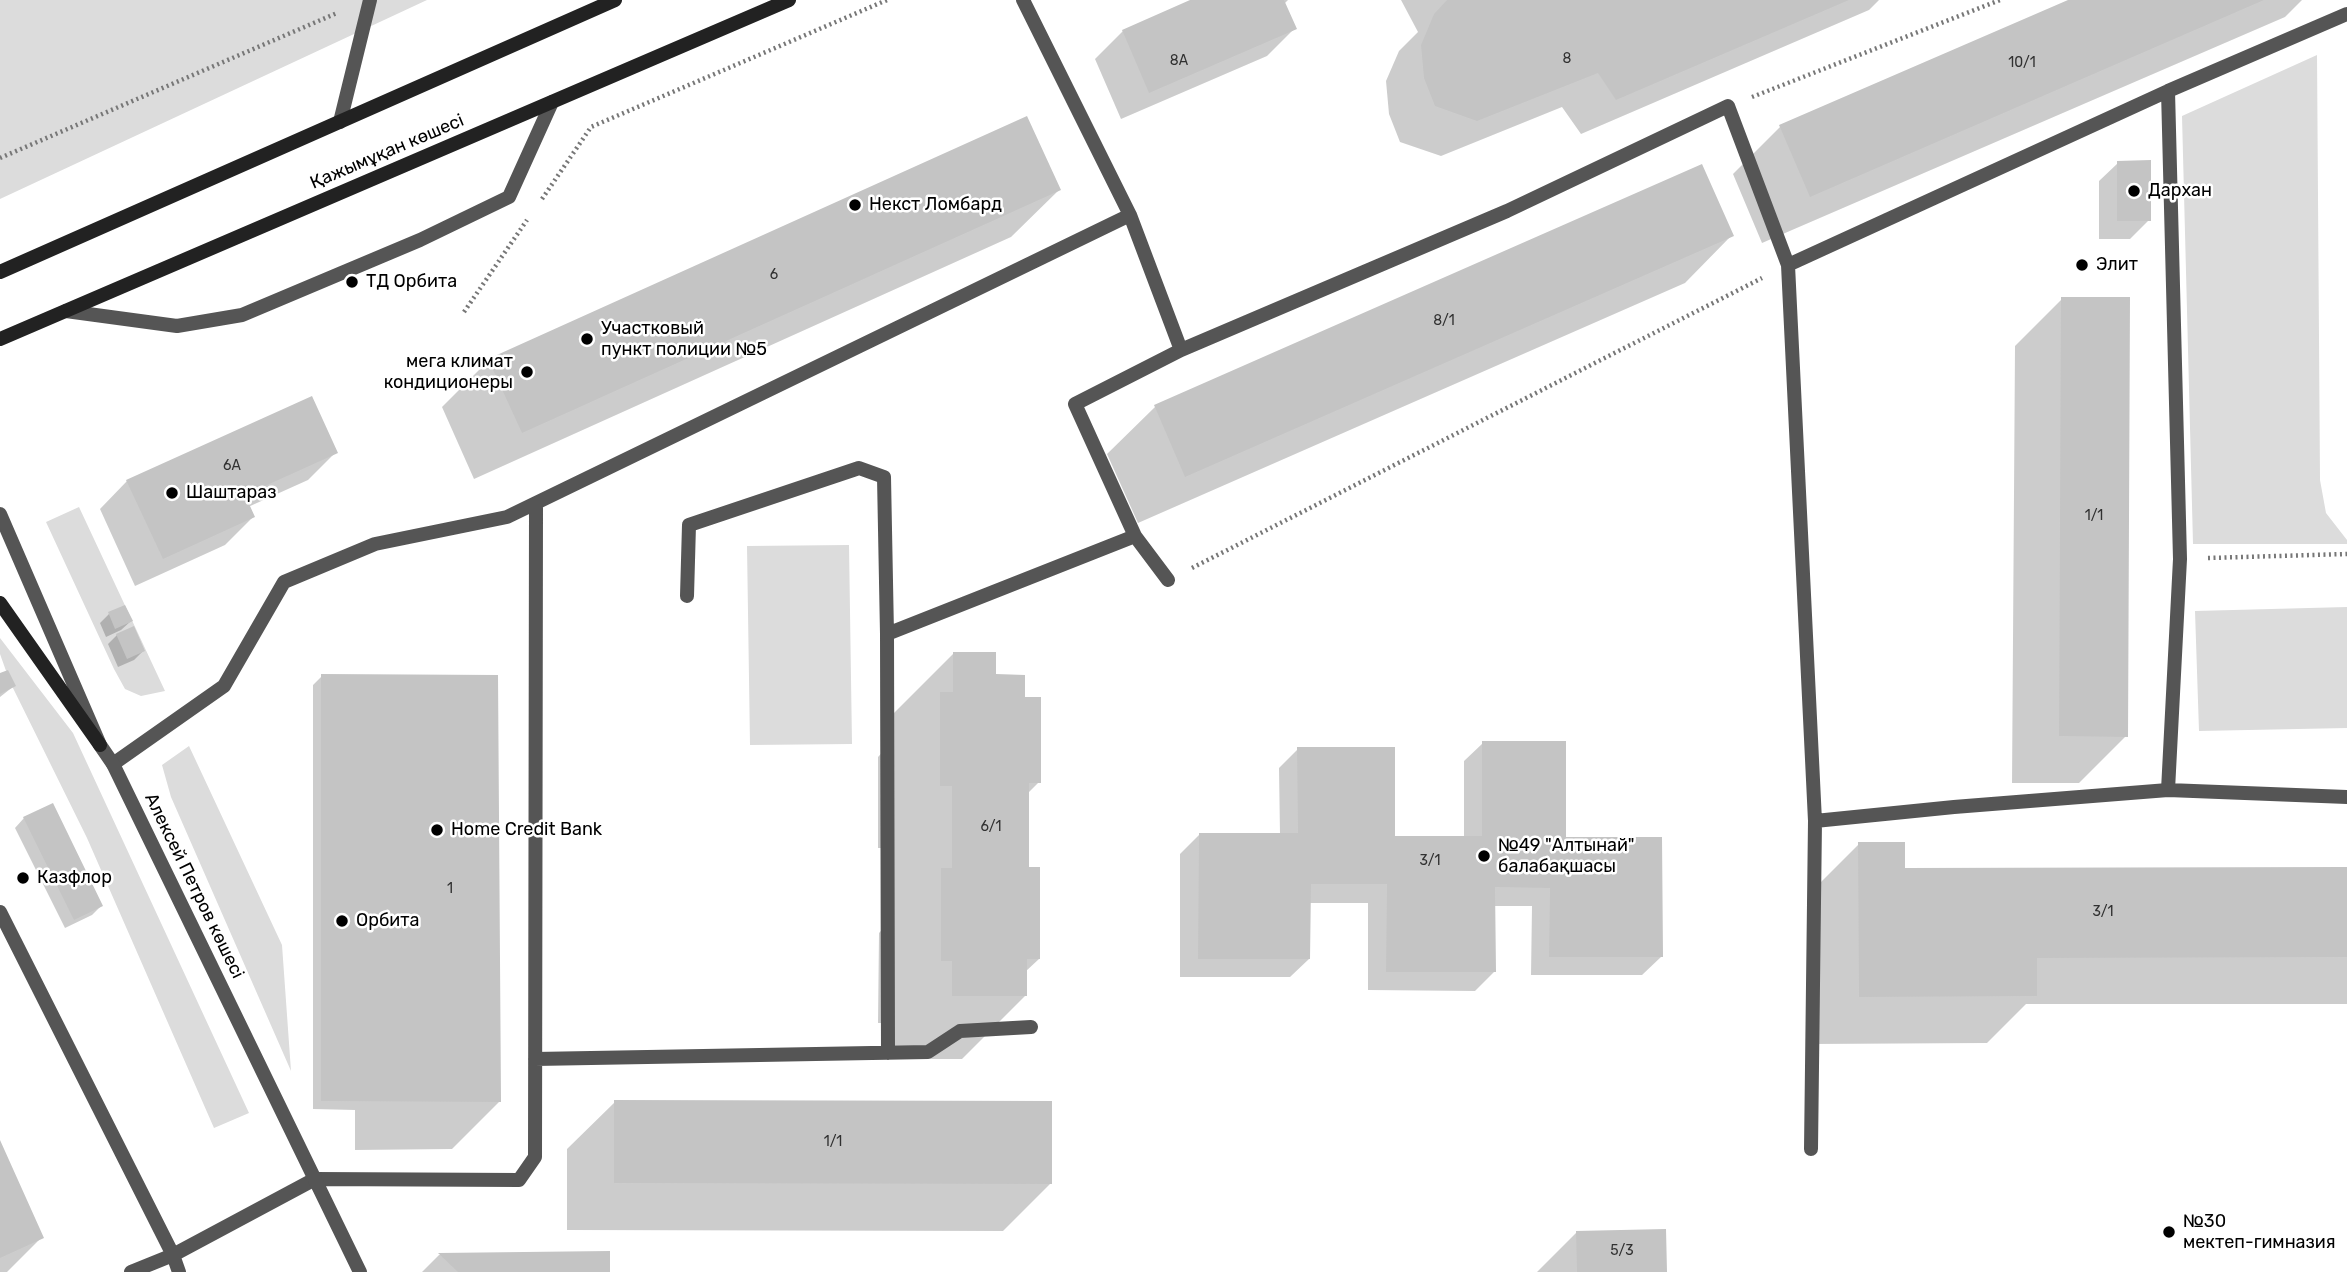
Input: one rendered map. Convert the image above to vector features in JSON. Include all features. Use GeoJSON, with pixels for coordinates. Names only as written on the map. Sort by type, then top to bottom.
{"type":"FeatureCollection","features":[{"type":"Feature","properties":{"kind":"main road"},"geometry":{"type":"LineString","coordinates":[[0,272],[615,0]]}},
{"type":"Feature","properties":{"kind":"main road","name":"Қажымұқан көшесі"},"geometry":{"type":"LineString","coordinates":[[0,339],[789,0]]}},
{"type":"Feature","properties":{"kind":"main road"},"geometry":{"type":"LineString","coordinates":[[0,603],[100,745]]}},
{"type":"Feature","properties":{"kind":"street"},"geometry":{"type":"LineString","coordinates":[[340,122],[370,0]]}},
{"type":"Feature","properties":{"kind":"street"},"geometry":{"type":"LineString","coordinates":[[1023,0],[1130,215],[1181,350]]}},
{"type":"Feature","properties":{"kind":"street"},"geometry":{"type":"LineString","coordinates":[[1788,265],[2168,91],[2347,14]]}},
{"type":"Feature","properties":{"kind":"street"},"geometry":{"type":"LineString","coordinates":[[2168,91],[2180,559],[2168,790]]}},
{"type":"Feature","properties":{"kind":"street"},"geometry":{"type":"LineString","coordinates":[[66,311],[177,326],[242,315],[420,240],[509,197],[552,102]]}},
{"type":"Feature","properties":{"kind":"street"},"geometry":{"type":"LineString","coordinates":[[1168,580],[1135,536],[1074,404],[1181,350],[1507,211],[1728,106],[1788,265],[1815,821],[1811,1149]]}},
{"type":"Feature","properties":{"kind":"street"},"geometry":{"type":"LineString","coordinates":[[113,764],[224,687],[284,582],[375,544],[508,517],[1130,215]]}},
{"type":"Feature","properties":{"kind":"street"},"geometry":{"type":"LineString","coordinates":[[687,596],[690,525],[859,468],[884,477],[888,1053]]}},
{"type":"Feature","properties":{"kind":"street"},"geometry":{"type":"LineString","coordinates":[[131,1272],[173,1255],[315,1179],[519,1180],[535,1157],[536,504]]}},
{"type":"Feature","properties":{"kind":"street","name":"Алексей Петров көшесі"},"geometry":{"type":"LineString","coordinates":[[0,514],[100,745],[113,764],[360,1272]]}},
{"type":"Feature","properties":{"kind":"street"},"geometry":{"type":"LineString","coordinates":[[887,634],[1135,536]]}},
{"type":"Feature","properties":{"kind":"street"},"geometry":{"type":"LineString","coordinates":[[1815,821],[2168,790],[2347,797]]}},
{"type":"Feature","properties":{"kind":"street"},"geometry":{"type":"LineString","coordinates":[[0,912],[173,1255],[179,1272]]}},
{"type":"Feature","properties":{"kind":"street"},"geometry":{"type":"LineString","coordinates":[[535,1059],[928,1052],[960,1031],[1031,1027]]}},
{"type":"Feature","properties":{"kind":"path"},"geometry":{"type":"LineString","coordinates":[[539,203],[591,127],[887,0]]}},
{"type":"Feature","properties":{"kind":"path"},"geometry":{"type":"LineString","coordinates":[[1728,106],[2000,0]]}},
{"type":"Feature","properties":{"kind":"path"},"geometry":{"type":"LineString","coordinates":[[0,158],[348,9]]}},
{"type":"Feature","properties":{"kind":"path"},"geometry":{"type":"LineString","coordinates":[[464,312],[531,214]]}},
{"type":"Feature","properties":{"kind":"path"},"geometry":{"type":"LineString","coordinates":[[1168,580],[1788,265]]}},
{"type":"Feature","properties":{"kind":"path"},"geometry":{"type":"LineString","coordinates":[[2180,559],[2347,554]]}},
{"type":"Feature","properties":{"kind":"shaded area"},"geometry":{"type":"Polygon","coordinates":[[[0,0],[427,0],[0,199],[0,0]]]}},
{"type":"Feature","properties":{"kind":"shaded area"},"geometry":{"type":"Polygon","coordinates":[[[2317,55],[2320,480],[2326,513],[2347,540],[2347,544],[2193,544],[2182,116],[2317,55]]]}},
{"type":"Feature","properties":{"kind":"shaded area"},"geometry":{"type":"Polygon","coordinates":[[[79,507],[165,691],[141,696],[125,689],[114,669],[46,522],[79,507]]]}},
{"type":"Feature","properties":{"kind":"shaded area"},"geometry":{"type":"Polygon","coordinates":[[[849,545],[852,744],[750,745],[747,546],[849,545]]]}},
{"type":"Feature","properties":{"kind":"shaded area"},"geometry":{"type":"Polygon","coordinates":[[[2347,607],[2347,728],[2199,731],[2195,611],[2347,607]]]}},
{"type":"Feature","properties":{"kind":"shaded area"},"geometry":{"type":"Polygon","coordinates":[[[0,638],[73,733],[249,1113],[214,1128],[87,838],[10,682],[0,654],[0,638]]]}},
{"type":"Feature","properties":{"kind":"shaded area"},"geometry":{"type":"Polygon","coordinates":[[[189,746],[282,945],[291,1071],[171,797],[162,765],[189,746]]]}},
{"type":"Feature","properties":{"kind":"building"},"geometry":{"type":"Polygon","coordinates":[[[1190,0],[1284,0],[1297,29],[1149,93],[1122,30],[1190,0]]]}},
{"type":"Feature","properties":{"kind":"building"},"geometry":{"type":"Polygon","coordinates":[[[1447,0],[1849,0],[1616,100],[1598,73],[1477,121],[1435,106],[1424,78],[1421,45],[1434,14],[1447,0]]]}},
{"type":"Feature","properties":{"kind":"building"},"geometry":{"type":"Polygon","coordinates":[[[2068,0],[2264,0],[1810,197],[1779,125],[2068,0]]]}},
{"type":"Feature","properties":{"kind":"building"},"geometry":{"type":"Polygon","coordinates":[[[1027,116],[1061,190],[522,433],[488,359],[1027,116]]]}},
{"type":"Feature","properties":{"kind":"building","name":"Дархан"},"geometry":{"type":"Polygon","coordinates":[[[2151,160],[2151,221],[2117,221],[2117,161],[2151,160]]]}},
{"type":"Feature","properties":{"kind":"building"},"geometry":{"type":"Polygon","coordinates":[[[1702,164],[1734,236],[1185,477],[1154,405],[1702,164]]]}},
{"type":"Feature","properties":{"kind":"building"},"geometry":{"type":"Polygon","coordinates":[[[2061,297],[2130,297],[2128,737],[2059,736],[2061,297]]]}},
{"type":"Feature","properties":{"kind":"building"},"geometry":{"type":"Polygon","coordinates":[[[312,396],[338,453],[245,495],[255,517],[163,559],[126,480],[312,396]]]}},
{"type":"Feature","properties":{"kind":"building"},"geometry":{"type":"Polygon","coordinates":[[[125,605],[133,621],[115,629],[108,612],[125,605]]]}},
{"type":"Feature","properties":{"kind":"building"},"geometry":{"type":"Polygon","coordinates":[[[134,626],[145,651],[127,659],[116,634],[134,626]]]}},
{"type":"Feature","properties":{"kind":"building"},"geometry":{"type":"Polygon","coordinates":[[[953,652],[996,652],[996,674],[1025,675],[1025,697],[1041,697],[1041,783],[1029,783],[1029,867],[1040,867],[1040,959],[1027,959],[1027,996],[952,996],[952,961],[941,961],[941,868],[952,868],[952,786],[940,786],[940,692],[953,692],[953,652]]]}},
{"type":"Feature","properties":{"kind":"building"},"geometry":{"type":"Polygon","coordinates":[[[8,670],[16,686],[0,694],[0,673],[8,670]]]}},
{"type":"Feature","properties":{"kind":"building"},"geometry":{"type":"Polygon","coordinates":[[[321,674],[498,675],[501,1102],[321,1101],[321,674]]]}},
{"type":"Feature","properties":{"kind":"building"},"geometry":{"type":"Polygon","coordinates":[[[1482,741],[1566,741],[1566,837],[1662,837],[1663,957],[1549,957],[1550,888],[1495,887],[1496,972],[1386,972],[1387,884],[1311,884],[1310,959],[1198,959],[1199,833],[1298,833],[1297,747],[1395,747],[1395,836],[1482,836],[1482,741]]]}},
{"type":"Feature","properties":{"kind":"building"},"geometry":{"type":"Polygon","coordinates":[[[53,803],[103,906],[74,920],[23,817],[53,803]]]}},
{"type":"Feature","properties":{"kind":"building"},"geometry":{"type":"Polygon","coordinates":[[[1858,842],[1905,842],[1905,868],[2347,867],[2347,957],[2037,958],[2037,996],[1859,997],[1858,842]]]}},
{"type":"Feature","properties":{"kind":"building"},"geometry":{"type":"Polygon","coordinates":[[[614,1100],[1052,1101],[1052,1184],[614,1183],[614,1100]]]}},
{"type":"Feature","properties":{"kind":"building"},"geometry":{"type":"Polygon","coordinates":[[[0,1140],[44,1238],[0,1258],[0,1140]]]}},
{"type":"Feature","properties":{"kind":"building"},"geometry":{"type":"Polygon","coordinates":[[[1666,1229],[1667,1272],[1577,1272],[1576,1231],[1666,1229]]]}},
{"type":"Feature","properties":{"kind":"building"},"geometry":{"type":"Polygon","coordinates":[[[610,1251],[610,1272],[458,1272],[438,1253],[610,1251]]]}},
{"type":"Feature","properties":{"kind":"place","name":"Дархан"},"geometry":{"type":"Point","coordinates":[2134,191]}},
{"type":"Feature","properties":{"kind":"place","name":"Некст Ломбард"},"geometry":{"type":"Point","coordinates":[855,205]}},
{"type":"Feature","properties":{"kind":"place","name":"Элит"},"geometry":{"type":"Point","coordinates":[2082,265]}},
{"type":"Feature","properties":{"kind":"place","name":"ТД Орбита"},"geometry":{"type":"Point","coordinates":[352,282]}},
{"type":"Feature","properties":{"kind":"place","name":"Участковый пункт полиции №5"},"geometry":{"type":"Point","coordinates":[587,339]}},
{"type":"Feature","properties":{"kind":"place","name":"мега климат кондиционеры"},"geometry":{"type":"Point","coordinates":[527,372]}},
{"type":"Feature","properties":{"kind":"place","name":"Шаштараз"},"geometry":{"type":"Point","coordinates":[172,493]}},
{"type":"Feature","properties":{"kind":"place","name":"Home Credit Bank"},"geometry":{"type":"Point","coordinates":[437,830]}},
{"type":"Feature","properties":{"kind":"place","name":"№49 \"Алтынай\" балабақшасы"},"geometry":{"type":"Point","coordinates":[1484,856]}},
{"type":"Feature","properties":{"kind":"place","name":"Казфлор"},"geometry":{"type":"Point","coordinates":[23,878]}},
{"type":"Feature","properties":{"kind":"place","name":"Орбита"},"geometry":{"type":"Point","coordinates":[342,921]}},
{"type":"Feature","properties":{"kind":"place","name":"№30 мектеп-гимназия"},"geometry":{"type":"Point","coordinates":[2169,1232]}}]}
